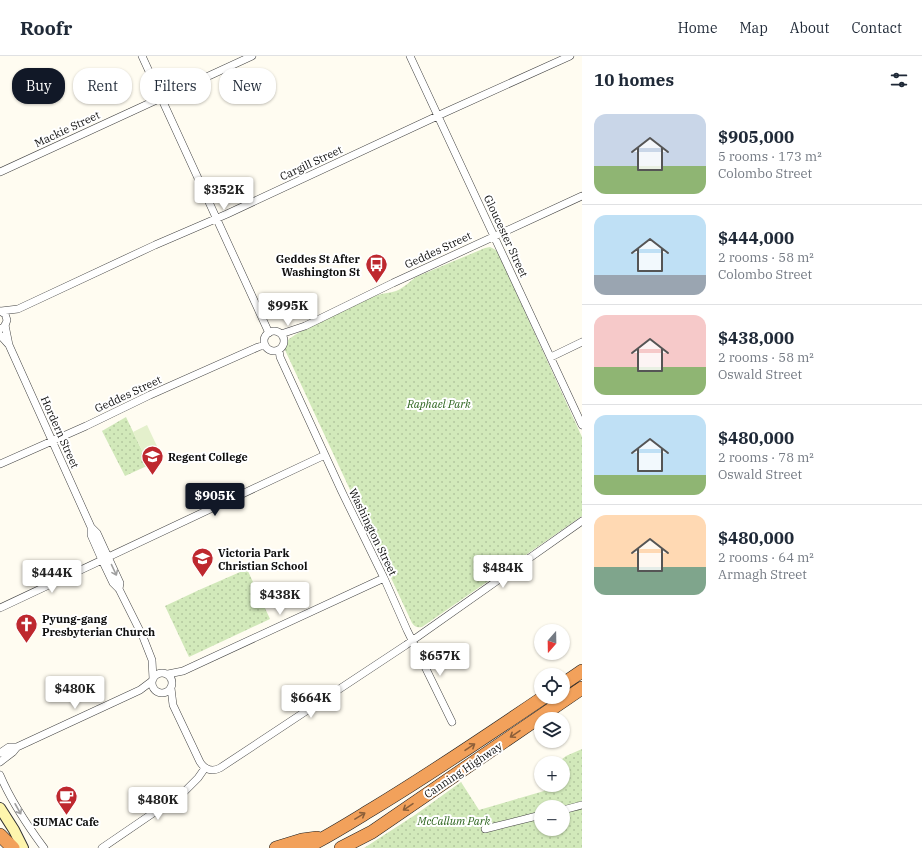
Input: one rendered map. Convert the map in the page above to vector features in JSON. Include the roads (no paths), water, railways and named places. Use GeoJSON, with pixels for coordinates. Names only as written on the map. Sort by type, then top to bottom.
{"type":"FeatureCollection","features":[{"type":"Feature","properties":{"kind":"highway"},"geometry":{"type":"LineString","coordinates":[[570,679],[582,671]]}},
{"type":"Feature","properties":{"kind":"highway","name":"Canning Highway"},"geometry":{"type":"LineString","coordinates":[[341,848],[372,832],[582,688]]}},
{"type":"Feature","properties":{"kind":"highway","name":"Canning Highway"},"geometry":{"type":"LineString","coordinates":[[305,848],[326,837],[444,764],[534,704]]}},
{"type":"Feature","properties":{"kind":"highway"},"geometry":{"type":"LineString","coordinates":[[352,848],[372,832]]}},
{"type":"Feature","properties":{"kind":"highway"},"geometry":{"type":"LineString","coordinates":[[0,835],[13,848]]}},
{"type":"Feature","properties":{"kind":"highway"},"geometry":{"type":"LineString","coordinates":[[276,848],[302,840],[326,837]]}},
{"type":"Feature","properties":{"kind":"main road"},"geometry":{"type":"LineString","coordinates":[[0,808],[14,830],[22,848]]}},
{"type":"Feature","properties":{"kind":"street"},"geometry":{"type":"LineString","coordinates":[[142,56],[148,68]]}},
{"type":"Feature","properties":{"kind":"street","name":"Mackie Street"},"geometry":{"type":"LineString","coordinates":[[211,75],[252,56]]}},
{"type":"Feature","properties":{"kind":"street","name":"Gloucester Street"},"geometry":{"type":"LineString","coordinates":[[410,56],[582,424]]}},
{"type":"Feature","properties":{"kind":"street","name":"Cargill Street"},"geometry":{"type":"LineString","coordinates":[[1,311],[18,309],[155,245],[218,219],[570,56]]}},
{"type":"Feature","properties":{"kind":"street","name":"Mackie Street"},"geometry":{"type":"LineString","coordinates":[[0,172],[149,104]]}},
{"type":"Feature","properties":{"kind":"street"},"geometry":{"type":"LineString","coordinates":[[165,104],[269,332]]}},
{"type":"Feature","properties":{"kind":"street","name":"Geddes Street"},"geometry":{"type":"LineString","coordinates":[[281,334],[305,326],[393,283],[582,196]]}},
{"type":"Feature","properties":{"kind":"street","name":"Cargill Street"},"geometry":{"type":"LineString","coordinates":[[4,325],[18,309]]}},
{"type":"Feature","properties":{"kind":"street"},"geometry":{"type":"LineString","coordinates":[[1,311],[5,314],[4,325]]}},
{"type":"Feature","properties":{"kind":"street","name":"Hordern Street"},"geometry":{"type":"LineString","coordinates":[[4,325],[9,345],[90,527],[91,535],[105,558],[113,583],[119,589],[143,637],[152,660],[152,680]]}},
{"type":"Feature","properties":{"kind":"street","name":"Geddes Street"},"geometry":{"type":"LineString","coordinates":[[284,343],[288,338],[305,326]]}},
{"type":"Feature","properties":{"kind":"street"},"geometry":{"type":"LineString","coordinates":[[274,331],[281,334],[283,337],[284,343],[281,348],[276,351],[268,349],[265,345],[265,336],[269,332],[274,331]]}},
{"type":"Feature","properties":{"kind":"street","name":"Hordern Street"},"geometry":{"type":"LineString","coordinates":[[0,335],[9,345]]}},
{"type":"Feature","properties":{"kind":"street"},"geometry":{"type":"LineString","coordinates":[[551,357],[582,342]]}},
{"type":"Feature","properties":{"kind":"street","name":"Geddes Street"},"geometry":{"type":"LineString","coordinates":[[0,464],[184,380],[265,345]]}},
{"type":"Feature","properties":{"kind":"street","name":"Washington Street"},"geometry":{"type":"LineString","coordinates":[[278,350],[325,455],[452,722]]}},
{"type":"Feature","properties":{"kind":"street"},"geometry":{"type":"LineString","coordinates":[[0,608],[325,455]]}},
{"type":"Feature","properties":{"kind":"street"},"geometry":{"type":"LineString","coordinates":[[152,680],[152,686],[173,705],[200,762],[205,768],[215,770],[412,640],[582,521]]}},
{"type":"Feature","properties":{"kind":"street"},"geometry":{"type":"LineString","coordinates":[[0,753],[10,747],[16,746],[140,690],[158,673],[166,674],[184,671],[384,578]]}},
{"type":"Feature","properties":{"kind":"street","name":"Hordern Street"},"geometry":{"type":"LineString","coordinates":[[152,660],[166,674]]}},
{"type":"Feature","properties":{"kind":"street"},"geometry":{"type":"LineString","coordinates":[[140,690],[166,693],[184,671]]}},
{"type":"Feature","properties":{"kind":"street"},"geometry":{"type":"LineString","coordinates":[[166,674],[171,677],[173,705]]}},
{"type":"Feature","properties":{"kind":"street"},"geometry":{"type":"LineString","coordinates":[[0,762],[13,752],[16,746]]}},
{"type":"Feature","properties":{"kind":"street"},"geometry":{"type":"LineString","coordinates":[[102,848],[184,792],[198,778],[205,768]]}},
{"type":"Feature","properties":{"kind":"street"},"geometry":{"type":"LineString","coordinates":[[0,775],[20,813],[44,848]]}},
{"type":"Feature","properties":{"kind":"street"},"geometry":{"type":"LineString","coordinates":[[570,808],[582,805]]}},
{"type":"Feature","properties":{"kind":"street"},"geometry":{"type":"LineString","coordinates":[[485,829],[534,817]]}},
{"type":"Feature","properties":{"kind":"place","name":"Geddes St After Washington St"},"geometry":{"type":"Point","coordinates":[376,284]}},
{"type":"Feature","properties":{"kind":"place","name":"Regent College"},"geometry":{"type":"Point","coordinates":[153,476]}},
{"type":"Feature","properties":{"kind":"place","name":"Victoria Park Christian School"},"geometry":{"type":"Point","coordinates":[202,578]}},
{"type":"Feature","properties":{"kind":"place","name":"Pyung-gang Presbyterian Church"},"geometry":{"type":"Point","coordinates":[27,644]}},
{"type":"Feature","properties":{"kind":"place","name":"SUMAC Cafe"},"geometry":{"type":"Point","coordinates":[66,816]}},
{"type":"Feature","properties":{"kind":"park label","name":"Raphael Park"},"geometry":{"type":"Point","coordinates":[439,404]}},
{"type":"Feature","properties":{"kind":"park label","name":"McCallum Park"},"geometry":{"type":"Point","coordinates":[454,821]}}]}
